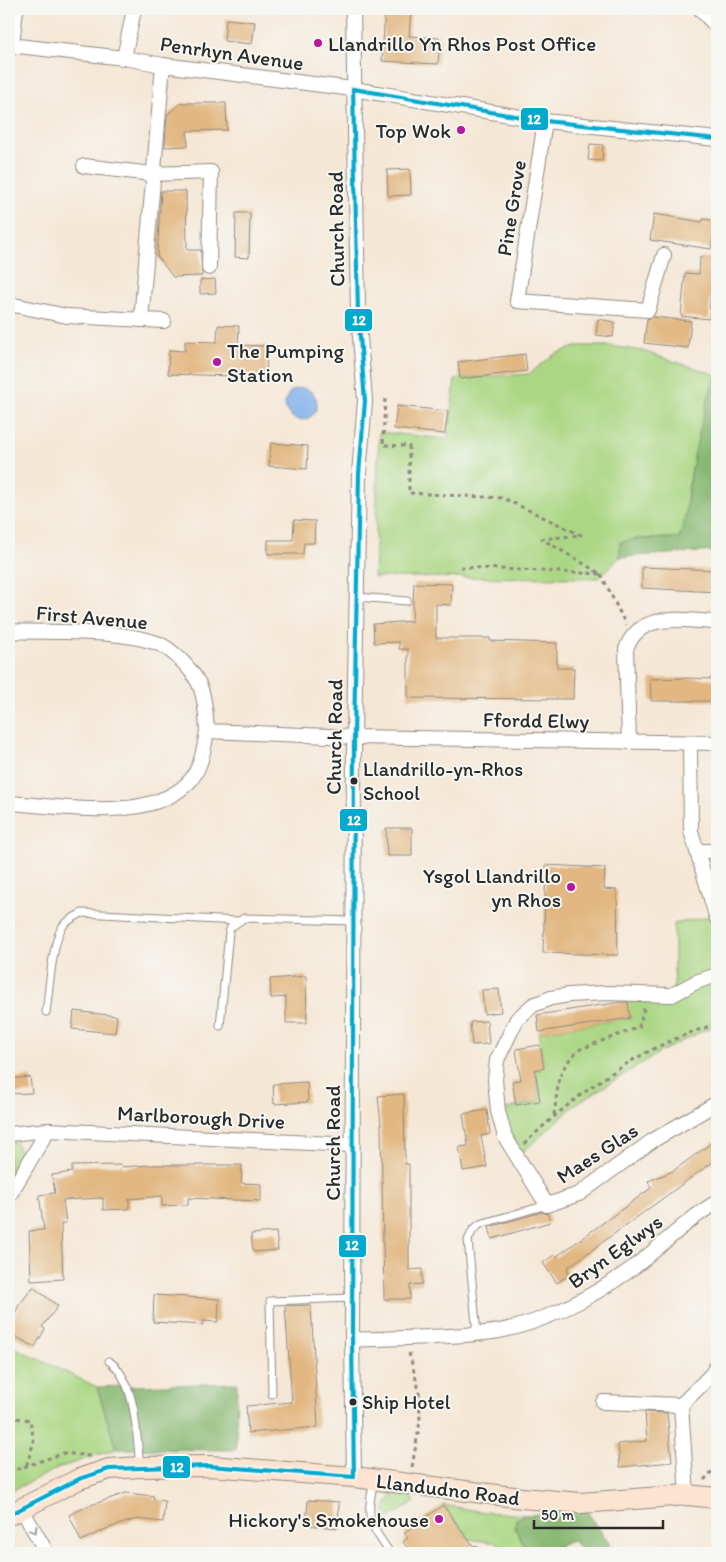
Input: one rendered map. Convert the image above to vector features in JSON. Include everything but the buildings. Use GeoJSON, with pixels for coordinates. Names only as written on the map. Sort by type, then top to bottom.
{"type":"FeatureCollection","features":[{"type":"Feature","properties":{"kind":"main road","name":"Llandudno Road"},"geometry":{"type":"LineString","coordinates":[[15,1511],[79,1479],[109,1469],[140,1467],[209,1466],[354,1477],[581,1503],[688,1495],[717,1498]]}},
{"type":"Feature","properties":{"kind":"street"},"geometry":{"type":"LineString","coordinates":[[10,45],[16,9]]}},
{"type":"Feature","properties":{"kind":"street"},"geometry":{"type":"LineString","coordinates":[[124,58],[134,9]]}},
{"type":"Feature","properties":{"kind":"street","name":"Church Road"},"geometry":{"type":"LineString","coordinates":[[353,9],[358,312],[365,378],[359,474],[354,737],[352,1144],[354,1477]]}},
{"type":"Feature","properties":{"kind":"street"},"geometry":{"type":"LineString","coordinates":[[700,9],[717,27]]}},
{"type":"Feature","properties":{"kind":"street","name":"Penrhyn Avenue"},"geometry":{"type":"LineString","coordinates":[[10,45],[124,58],[163,65],[353,90],[545,121],[717,139]]}},
{"type":"Feature","properties":{"kind":"street"},"geometry":{"type":"LineString","coordinates":[[141,320],[152,174],[163,65]]}},
{"type":"Feature","properties":{"kind":"street","name":"Pine Grove"},"geometry":{"type":"LineString","coordinates":[[545,121],[516,301],[648,310],[664,255]]}},
{"type":"Feature","properties":{"kind":"street"},"geometry":{"type":"LineString","coordinates":[[84,166],[152,174],[211,172],[209,268]]}},
{"type":"Feature","properties":{"kind":"street"},"geometry":{"type":"LineString","coordinates":[[9,304],[67,316],[164,321]]}},
{"type":"Feature","properties":{"kind":"street"},"geometry":{"type":"LineString","coordinates":[[629,742],[626,649],[631,635],[643,626],[661,620],[717,622]]}},
{"type":"Feature","properties":{"kind":"street","name":"First Avenue"},"geometry":{"type":"LineString","coordinates":[[9,630],[104,635],[140,639],[159,644],[191,672],[201,687],[206,707],[207,731],[197,771],[188,784],[148,806],[102,809],[9,803]]}},
{"type":"Feature","properties":{"kind":"street"},"geometry":{"type":"LineString","coordinates":[[207,731],[354,737]]}},
{"type":"Feature","properties":{"kind":"street","name":"Ffordd Elwy"},"geometry":{"type":"LineString","coordinates":[[354,737],[717,743]]}},
{"type":"Feature","properties":{"kind":"street"},"geometry":{"type":"LineString","coordinates":[[690,743],[691,831],[717,920]]}},
{"type":"Feature","properties":{"kind":"street"},"geometry":{"type":"LineString","coordinates":[[697,851],[717,851]]}},
{"type":"Feature","properties":{"kind":"street","name":"Maes Glas"},"geometry":{"type":"LineString","coordinates":[[717,975],[696,982],[672,994],[606,993],[560,996],[533,1004],[516,1019],[497,1060],[495,1080],[499,1116],[505,1137],[547,1205],[579,1194],[652,1140],[717,1103]]}},
{"type":"Feature","properties":{"kind":"street"},"geometry":{"type":"LineString","coordinates":[[9,1196],[48,1130]]}},
{"type":"Feature","properties":{"kind":"street","name":"Marlborough Drive"},"geometry":{"type":"LineString","coordinates":[[9,1134],[48,1130],[352,1144]]}},
{"type":"Feature","properties":{"kind":"street","name":"Bryn Eglwys"},"geometry":{"type":"LineString","coordinates":[[352,1340],[477,1334],[535,1321],[581,1302],[634,1267],[701,1211],[717,1202]]}},
{"type":"Feature","properties":{"kind":"street"},"geometry":{"type":"LineString","coordinates":[[604,1402],[681,1405],[712,1374],[717,1365]]}},
{"type":"Feature","properties":{"kind":"street"},"geometry":{"type":"LineString","coordinates":[[681,1405],[688,1495]]}},
{"type":"Feature","properties":{"kind":"street"},"geometry":{"type":"LineString","coordinates":[[15,1511],[47,1553]]}},
{"type":"Feature","properties":{"kind":"lane"},"geometry":{"type":"LineString","coordinates":[[357,597],[407,601]]}},
{"type":"Feature","properties":{"kind":"lane"},"geometry":{"type":"LineString","coordinates":[[46,1012],[56,940],[62,927],[72,918],[82,913],[238,921]]}},
{"type":"Feature","properties":{"kind":"lane"},"geometry":{"type":"LineString","coordinates":[[220,1026],[229,932],[238,921],[244,918],[353,921]]}},
{"type":"Feature","properties":{"kind":"lane"},"geometry":{"type":"LineString","coordinates":[[477,1334],[468,1240],[473,1230],[480,1224],[547,1205]]}},
{"type":"Feature","properties":{"kind":"lane"},"geometry":{"type":"LineString","coordinates":[[272,1394],[270,1301],[352,1298]]}},
{"type":"Feature","properties":{"kind":"lane"},"geometry":{"type":"LineString","coordinates":[[110,1361],[118,1367],[127,1382],[135,1420],[140,1467]]}},
{"type":"Feature","properties":{"kind":"lane"},"geometry":{"type":"LineString","coordinates":[[374,1480],[368,1509],[369,1519],[390,1553]]}},
{"type":"Feature","properties":{"kind":"path"},"geometry":{"type":"LineString","coordinates":[[385,399],[383,445],[409,446],[409,493],[503,498],[581,535],[542,539],[601,574],[631,635]]}},
{"type":"Feature","properties":{"kind":"path"},"geometry":{"type":"LineString","coordinates":[[460,567],[601,574]]}},
{"type":"Feature","properties":{"kind":"path"},"geometry":{"type":"LineString","coordinates":[[554,1115],[559,1078],[566,1064],[578,1050],[639,1027],[643,1017],[645,994]]}},
{"type":"Feature","properties":{"kind":"path"},"geometry":{"type":"LineString","coordinates":[[514,1154],[554,1115],[589,1088],[647,1053],[697,1030],[717,1024]]}},
{"type":"Feature","properties":{"kind":"path"},"geometry":{"type":"LineString","coordinates":[[405,1338],[419,1390],[420,1422],[409,1484]]}},
{"type":"Feature","properties":{"kind":"path"},"geometry":{"type":"LineString","coordinates":[[9,1417],[30,1420],[34,1441],[32,1453],[26,1467]]}},
{"type":"Feature","properties":{"kind":"path"},"geometry":{"type":"LineString","coordinates":[[9,1472],[64,1453],[92,1457],[109,1469]]}},
{"type":"Feature","properties":{"kind":"path"},"geometry":{"type":"LineString","coordinates":[[474,1546],[489,1553]]}},
{"type":"Feature","properties":{"kind":"green space"},"geometry":{"type":"Polygon","coordinates":[[[578,346],[610,346],[642,351],[717,375],[689,481],[685,523],[679,538],[635,539],[621,542],[620,557],[599,578],[374,577],[379,432],[448,439],[455,379],[529,374],[555,354],[578,346]]]}},
{"type":"Feature","properties":{"kind":"green space"},"geometry":{"type":"Polygon","coordinates":[[[717,375],[717,444],[710,479],[712,525],[717,529],[717,551],[620,557],[620,542],[635,539],[679,538],[685,517],[701,426],[717,375]]]}},
{"type":"Feature","properties":{"kind":"green space"},"geometry":{"type":"Polygon","coordinates":[[[717,444],[717,551],[712,525],[710,479],[717,444]]]}},
{"type":"Feature","properties":{"kind":"green space"},"geometry":{"type":"Polygon","coordinates":[[[716,915],[717,1024],[660,1052],[576,1104],[516,1158],[498,1111],[540,1101],[535,1070],[543,1068],[539,1032],[630,1018],[624,994],[672,994],[674,984],[674,924],[716,915]]]}},
{"type":"Feature","properties":{"kind":"green space"},"geometry":{"type":"Polygon","coordinates":[[[16,1142],[21,1156],[9,1180],[9,1143],[16,1142]]]}},
{"type":"Feature","properties":{"kind":"green space"},"geometry":{"type":"Polygon","coordinates":[[[9,1345],[97,1387],[116,1449],[58,1468],[9,1492],[9,1345]]]}},
{"type":"Feature","properties":{"kind":"green space"},"geometry":{"type":"Polygon","coordinates":[[[237,1383],[236,1450],[116,1449],[97,1387],[237,1383]]]}},
{"type":"Feature","properties":{"kind":"green space"},"geometry":{"type":"Polygon","coordinates":[[[395,1494],[411,1497],[414,1502],[386,1520],[386,1506],[390,1498],[395,1494]]]}},
{"type":"Feature","properties":{"kind":"green space"},"geometry":{"type":"Polygon","coordinates":[[[443,1505],[484,1512],[526,1515],[516,1519],[515,1529],[529,1553],[505,1553],[498,1543],[468,1539],[443,1505]]]}},
{"type":"Feature","properties":{"kind":"green space"},"geometry":{"type":"Polygon","coordinates":[[[587,1511],[610,1545],[597,1553],[583,1553],[573,1540],[545,1553],[529,1553],[515,1529],[516,1519],[526,1515],[587,1511]]]}},
{"type":"Feature","properties":{"kind":"water"},"geometry":{"type":"Polygon","coordinates":[[[301,388],[307,389],[312,393],[316,398],[316,410],[312,415],[307,419],[301,420],[295,419],[290,415],[286,410],[285,404],[286,398],[290,393],[295,389],[301,388]]]}},
{"type":"Feature","properties":{"kind":"transit line","name":"12"},"geometry":{"type":"LineString","coordinates":[[353,89],[358,312],[365,401],[359,474],[354,737],[352,1340],[354,1477]]}},
{"type":"Feature","properties":{"kind":"transit line","name":"12"},"geometry":{"type":"LineString","coordinates":[[353,89],[545,121],[717,139]]}},
{"type":"Feature","properties":{"kind":"transit line","name":"12"},"geometry":{"type":"LineString","coordinates":[[9,1515],[79,1479],[109,1469],[209,1466],[354,1477]]}},
{"type":"Feature","properties":{"kind":"place","name":"Llandrillo Yn Rhos Post Office"},"geometry":{"type":"Point","coordinates":[318,43]}},
{"type":"Feature","properties":{"kind":"place","name":"Top Wok"},"geometry":{"type":"Point","coordinates":[461,130]}},
{"type":"Feature","properties":{"kind":"place","name":"The Pumping Station"},"geometry":{"type":"Point","coordinates":[217,362]}},
{"type":"Feature","properties":{"kind":"place","name":"Llandrillo-yn-Rhos School"},"geometry":{"type":"Point","coordinates":[354,781]}},
{"type":"Feature","properties":{"kind":"place","name":"Ysgol Llandrillo yn Rhos"},"geometry":{"type":"Point","coordinates":[571,887]}},
{"type":"Feature","properties":{"kind":"place","name":"Ship Hotel"},"geometry":{"type":"Point","coordinates":[353,1402]}},
{"type":"Feature","properties":{"kind":"place","name":"Hickory's Smokehouse"},"geometry":{"type":"Point","coordinates":[439,1519]}}]}
